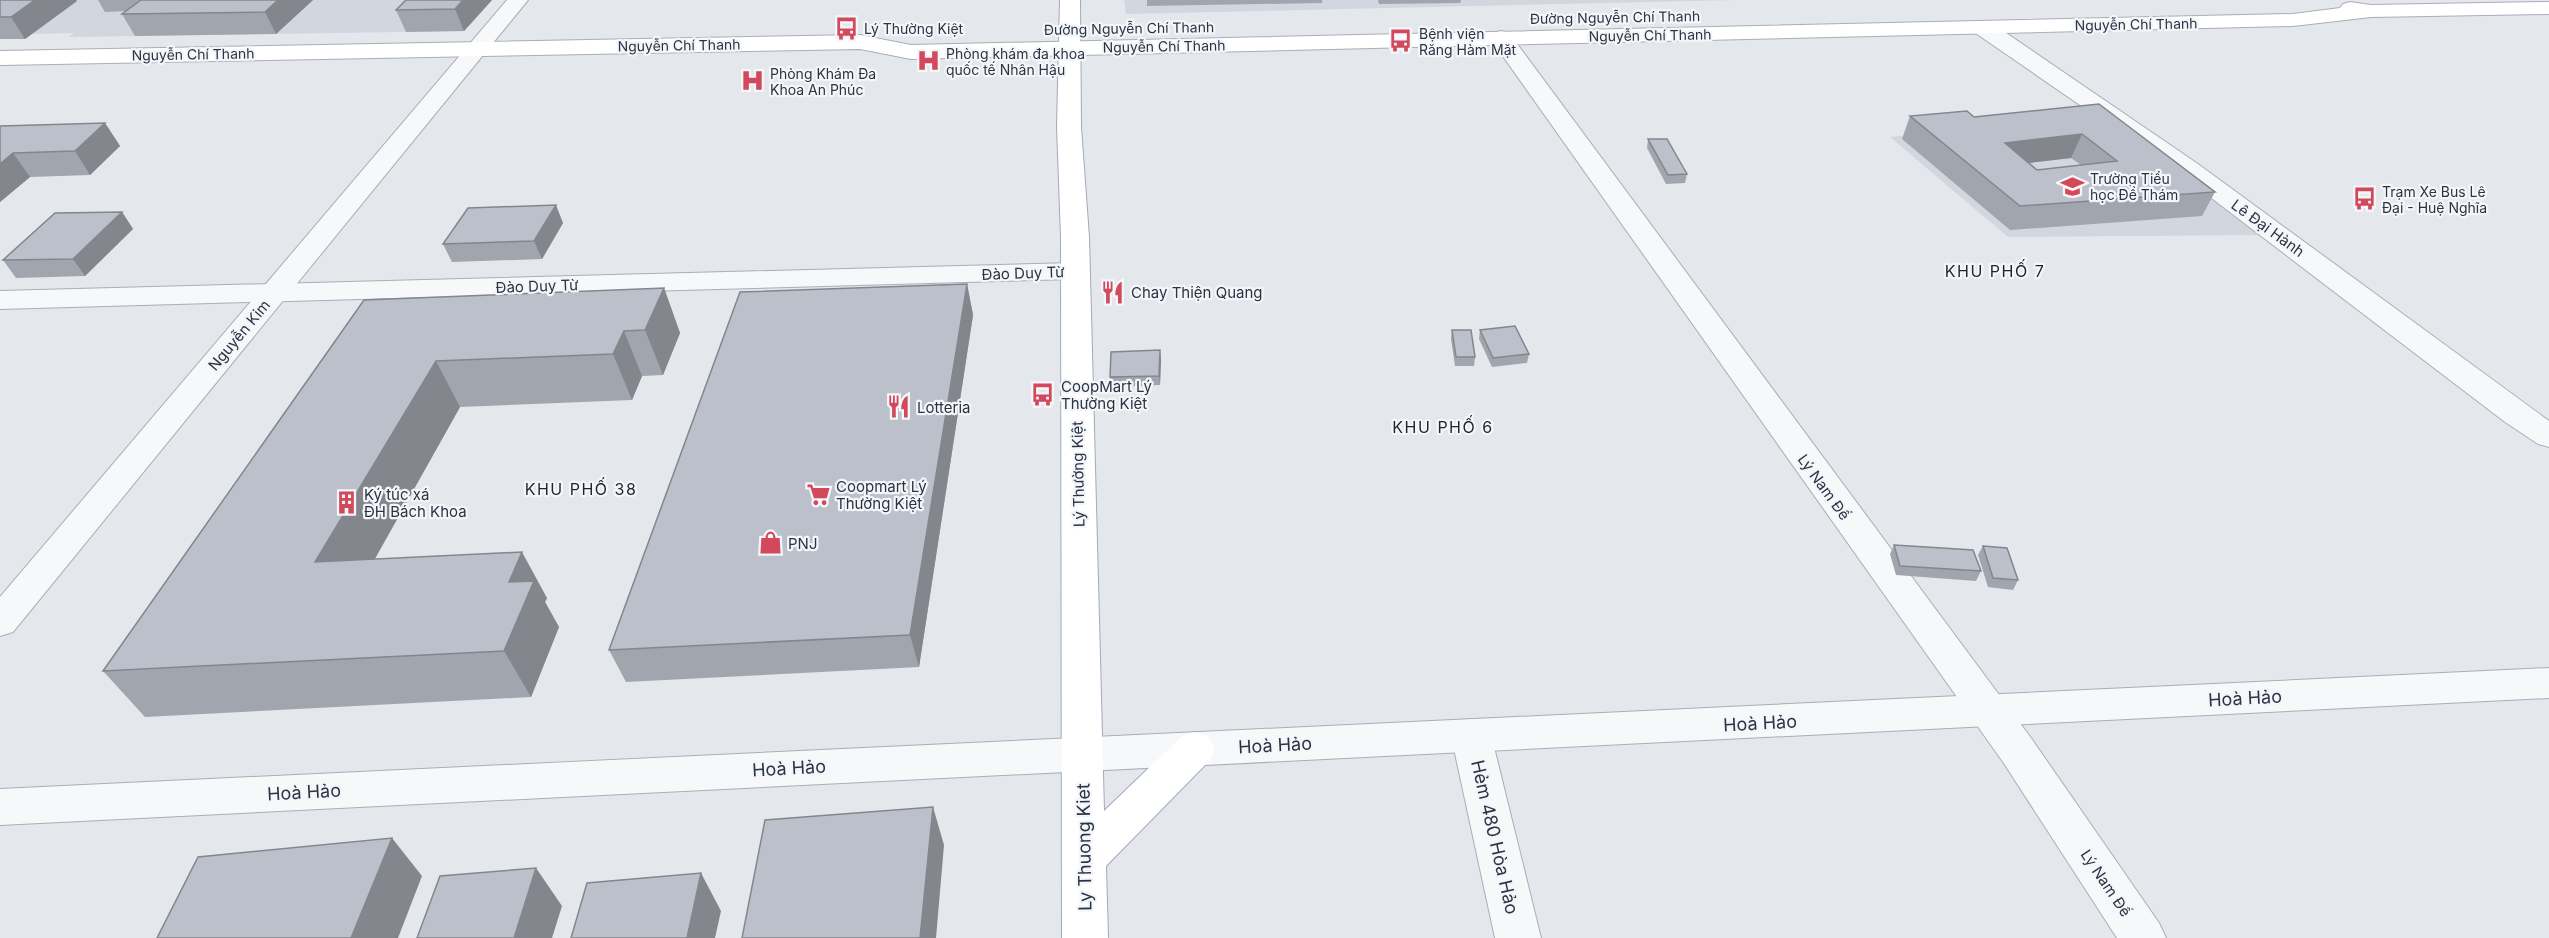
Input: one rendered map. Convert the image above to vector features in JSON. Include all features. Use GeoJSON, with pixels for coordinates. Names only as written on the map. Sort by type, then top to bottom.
{"type":"FeatureCollection","features":[{"type":"Feature","properties":{"kind":"main road","name":"Lý Thường Kiệt"},"geometry":{"type":"LineString","coordinates":[[1070,0],[1069,127],[1083,756]]}},
{"type":"Feature","properties":{"kind":"main road"},"geometry":{"type":"LineString","coordinates":[[2544,0],[2549,3]]}},
{"type":"Feature","properties":{"kind":"main road","name":"Đường Nguyễn Chí Thanh"},"geometry":{"type":"LineString","coordinates":[[1622,26],[1956,9],[2267,2],[2371,11]]}},
{"type":"Feature","properties":{"kind":"main road"},"geometry":{"type":"LineString","coordinates":[[2025,8],[2044,26]]}},
{"type":"Feature","properties":{"kind":"main road","name":"Đường Nguyễn Chí Thanh"},"geometry":{"type":"LineString","coordinates":[[2294,20],[2371,11],[2549,8]]}},
{"type":"Feature","properties":{"kind":"main road"},"geometry":{"type":"LineString","coordinates":[[1956,9],[1982,27]]}},
{"type":"Feature","properties":{"kind":"main road","name":"Nguyễn Chí Thanh"},"geometry":{"type":"LineString","coordinates":[[0,58],[860,42],[911,52],[1070,39],[1622,26],[1982,27],[2294,20]]}},
{"type":"Feature","properties":{"kind":"main road"},"geometry":{"type":"LineString","coordinates":[[1083,860],[1195,749]]}},
{"type":"Feature","properties":{"kind":"main road","name":"Ly Thuong Kiet"},"geometry":{"type":"LineString","coordinates":[[1083,756],[1085,938]]}},
{"type":"Feature","properties":{"kind":"street","name":"Nguyễn Kim"},"geometry":{"type":"LineString","coordinates":[[0,622],[519,0]]}},
{"type":"Feature","properties":{"kind":"street","name":"Lê Đại Hành"},"geometry":{"type":"LineString","coordinates":[[1982,27],[2189,169],[2516,416],[2549,436]]}},
{"type":"Feature","properties":{"kind":"street","name":"Lý Nam Đế"},"geometry":{"type":"LineString","coordinates":[[1493,29],[1986,711],[2018,750],[2143,938]]}},
{"type":"Feature","properties":{"kind":"street","name":"Đào Duy Từ"},"geometry":{"type":"LineString","coordinates":[[0,300],[1074,272]]}},
{"type":"Feature","properties":{"kind":"street","name":"Hoà Hảo"},"geometry":{"type":"LineString","coordinates":[[0,807],[2549,683]]}},
{"type":"Feature","properties":{"kind":"street","name":"Hẻm 480 Hòa Hảo"},"geometry":{"type":"LineString","coordinates":[[1471,735],[1518,938]]}},
{"type":"Feature","properties":{"kind":"shaded area"},"geometry":{"type":"Polygon","coordinates":[[[2,0],[492,0],[464,31],[69,37],[74,33],[32,34],[25,39],[0,39],[2,0]]]}},
{"type":"Feature","properties":{"kind":"shaded area"},"geometry":{"type":"Polygon","coordinates":[[[1124,0],[1736,0],[1126,14],[1124,0]]]}},
{"type":"Feature","properties":{"kind":"shaded area","name":"Trường Tiểu học Đề Thám"},"geometry":{"type":"Polygon","coordinates":[[[2107,117],[2262,235],[2008,237],[1890,137],[2107,117]]]}},
{"type":"Feature","properties":{"kind":"building"},"geometry":{"type":"Polygon","coordinates":[[[0,0],[35,0],[11,17],[0,17],[0,0]]]}},
{"type":"Feature","properties":{"kind":"building"},"geometry":{"type":"Polygon","coordinates":[[[141,0],[278,0],[265,12],[122,14],[141,0]]]}},
{"type":"Feature","properties":{"kind":"building"},"geometry":{"type":"Polygon","coordinates":[[[406,0],[463,0],[455,9],[396,10],[406,0]]]}},
{"type":"Feature","properties":{"kind":"building"},"geometry":{"type":"Polygon","coordinates":[[[2099,104],[2215,192],[2020,206],[1910,116],[1967,111],[1974,117],[2099,104]],[[2082,134],[2005,143],[2037,170],[2117,161],[2082,134]]]}},
{"type":"Feature","properties":{"kind":"building"},"geometry":{"type":"Polygon","coordinates":[[[105,123],[75,151],[13,153],[0,164],[0,126],[105,123]]]}},
{"type":"Feature","properties":{"kind":"building"},"geometry":{"type":"Polygon","coordinates":[[[1648,139],[1667,139],[1687,174],[1668,175],[1648,139]]]}},
{"type":"Feature","properties":{"kind":"building"},"geometry":{"type":"Polygon","coordinates":[[[556,205],[534,241],[443,244],[468,208],[556,205]]]}},
{"type":"Feature","properties":{"kind":"building"},"geometry":{"type":"Polygon","coordinates":[[[122,212],[73,259],[3,260],[55,213],[122,212]]]}},
{"type":"Feature","properties":{"kind":"building","name":"Coopmart Lý Thường Kiệt"},"geometry":{"type":"Polygon","coordinates":[[[967,284],[910,635],[609,650],[740,292],[967,284]]]}},
{"type":"Feature","properties":{"kind":"building"},"geometry":{"type":"Polygon","coordinates":[[[664,288],[645,330],[624,331],[613,354],[436,361],[315,562],[522,552],[509,582],[534,581],[504,651],[103,671],[364,300],[664,288]]]}},
{"type":"Feature","properties":{"kind":"building"},"geometry":{"type":"Polygon","coordinates":[[[1515,326],[1529,354],[1493,358],[1480,330],[1515,326]]]}},
{"type":"Feature","properties":{"kind":"building"},"geometry":{"type":"Polygon","coordinates":[[[1452,330],[1471,330],[1475,357],[1456,357],[1452,330]]]}},
{"type":"Feature","properties":{"kind":"building"},"geometry":{"type":"Polygon","coordinates":[[[1160,350],[1159,376],[1110,377],[1111,352],[1160,350]]]}},
{"type":"Feature","properties":{"kind":"building"},"geometry":{"type":"Polygon","coordinates":[[[1894,545],[1973,550],[1981,571],[1900,566],[1894,545]]]}},
{"type":"Feature","properties":{"kind":"building"},"geometry":{"type":"Polygon","coordinates":[[[1983,546],[2007,548],[2018,580],[1993,578],[1983,546]]]}},
{"type":"Feature","properties":{"kind":"building"},"geometry":{"type":"Polygon","coordinates":[[[933,807],[920,938],[742,938],[765,820],[933,807]]]}},
{"type":"Feature","properties":{"kind":"building"},"geometry":{"type":"Polygon","coordinates":[[[392,838],[351,938],[157,938],[198,857],[392,838]]]}},
{"type":"Feature","properties":{"kind":"building"},"geometry":{"type":"Polygon","coordinates":[[[536,868],[514,938],[417,938],[440,876],[536,868]]]}},
{"type":"Feature","properties":{"kind":"building"},"geometry":{"type":"Polygon","coordinates":[[[701,873],[687,938],[571,938],[587,883],[701,873]]]}},
{"type":"Feature","properties":{"kind":"place","name":"Lý Thường Kiệt"},"geometry":{"type":"Point","coordinates":[846,28]}},
{"type":"Feature","properties":{"kind":"place","name":"Bệnh viện Răng Hàm Mặt"},"geometry":{"type":"Point","coordinates":[1401,41]}},
{"type":"Feature","properties":{"kind":"place","name":"Phòng khám đa khoa quốc tế Nhân Hậu"},"geometry":{"type":"Point","coordinates":[928,61]}},
{"type":"Feature","properties":{"kind":"place","name":"Phòng Khám Đa Khoa An Phúc"},"geometry":{"type":"Point","coordinates":[752,81]}},
{"type":"Feature","properties":{"kind":"place","name":"Trường Tiểu học Đề Thám"},"geometry":{"type":"Point","coordinates":[2072,186]}},
{"type":"Feature","properties":{"kind":"place","name":"Trạm Xe Bus Lê Đại - Huệ Nghĩa"},"geometry":{"type":"Point","coordinates":[2364,199]}},
{"type":"Feature","properties":{"kind":"place","name":"Chay Thiện Quang"},"geometry":{"type":"Point","coordinates":[1113,292]}},
{"type":"Feature","properties":{"kind":"place","name":"CoopMart Lý Thường Kiệt"},"geometry":{"type":"Point","coordinates":[1043,395]}},
{"type":"Feature","properties":{"kind":"place","name":"Lotteria"},"geometry":{"type":"Point","coordinates":[899,407]}},
{"type":"Feature","properties":{"kind":"place","name":"Coopmart Lý Thường Kiệt"},"geometry":{"type":"Point","coordinates":[818,495]}},
{"type":"Feature","properties":{"kind":"place","name":"Ký túc xá ĐH Bách Khoa"},"geometry":{"type":"Point","coordinates":[346,503]}},
{"type":"Feature","properties":{"kind":"place","name":"PNJ"},"geometry":{"type":"Point","coordinates":[770,543]}},
{"type":"Feature","properties":{"kind":"district","name":"KHU PHỐ 7"},"geometry":{"type":"Point","coordinates":[1995,271]}},
{"type":"Feature","properties":{"kind":"district","name":"KHU PHỐ 6"},"geometry":{"type":"Point","coordinates":[1443,427]}},
{"type":"Feature","properties":{"kind":"district","name":"KHU PHỐ 38"},"geometry":{"type":"Point","coordinates":[581,489]}}]}
